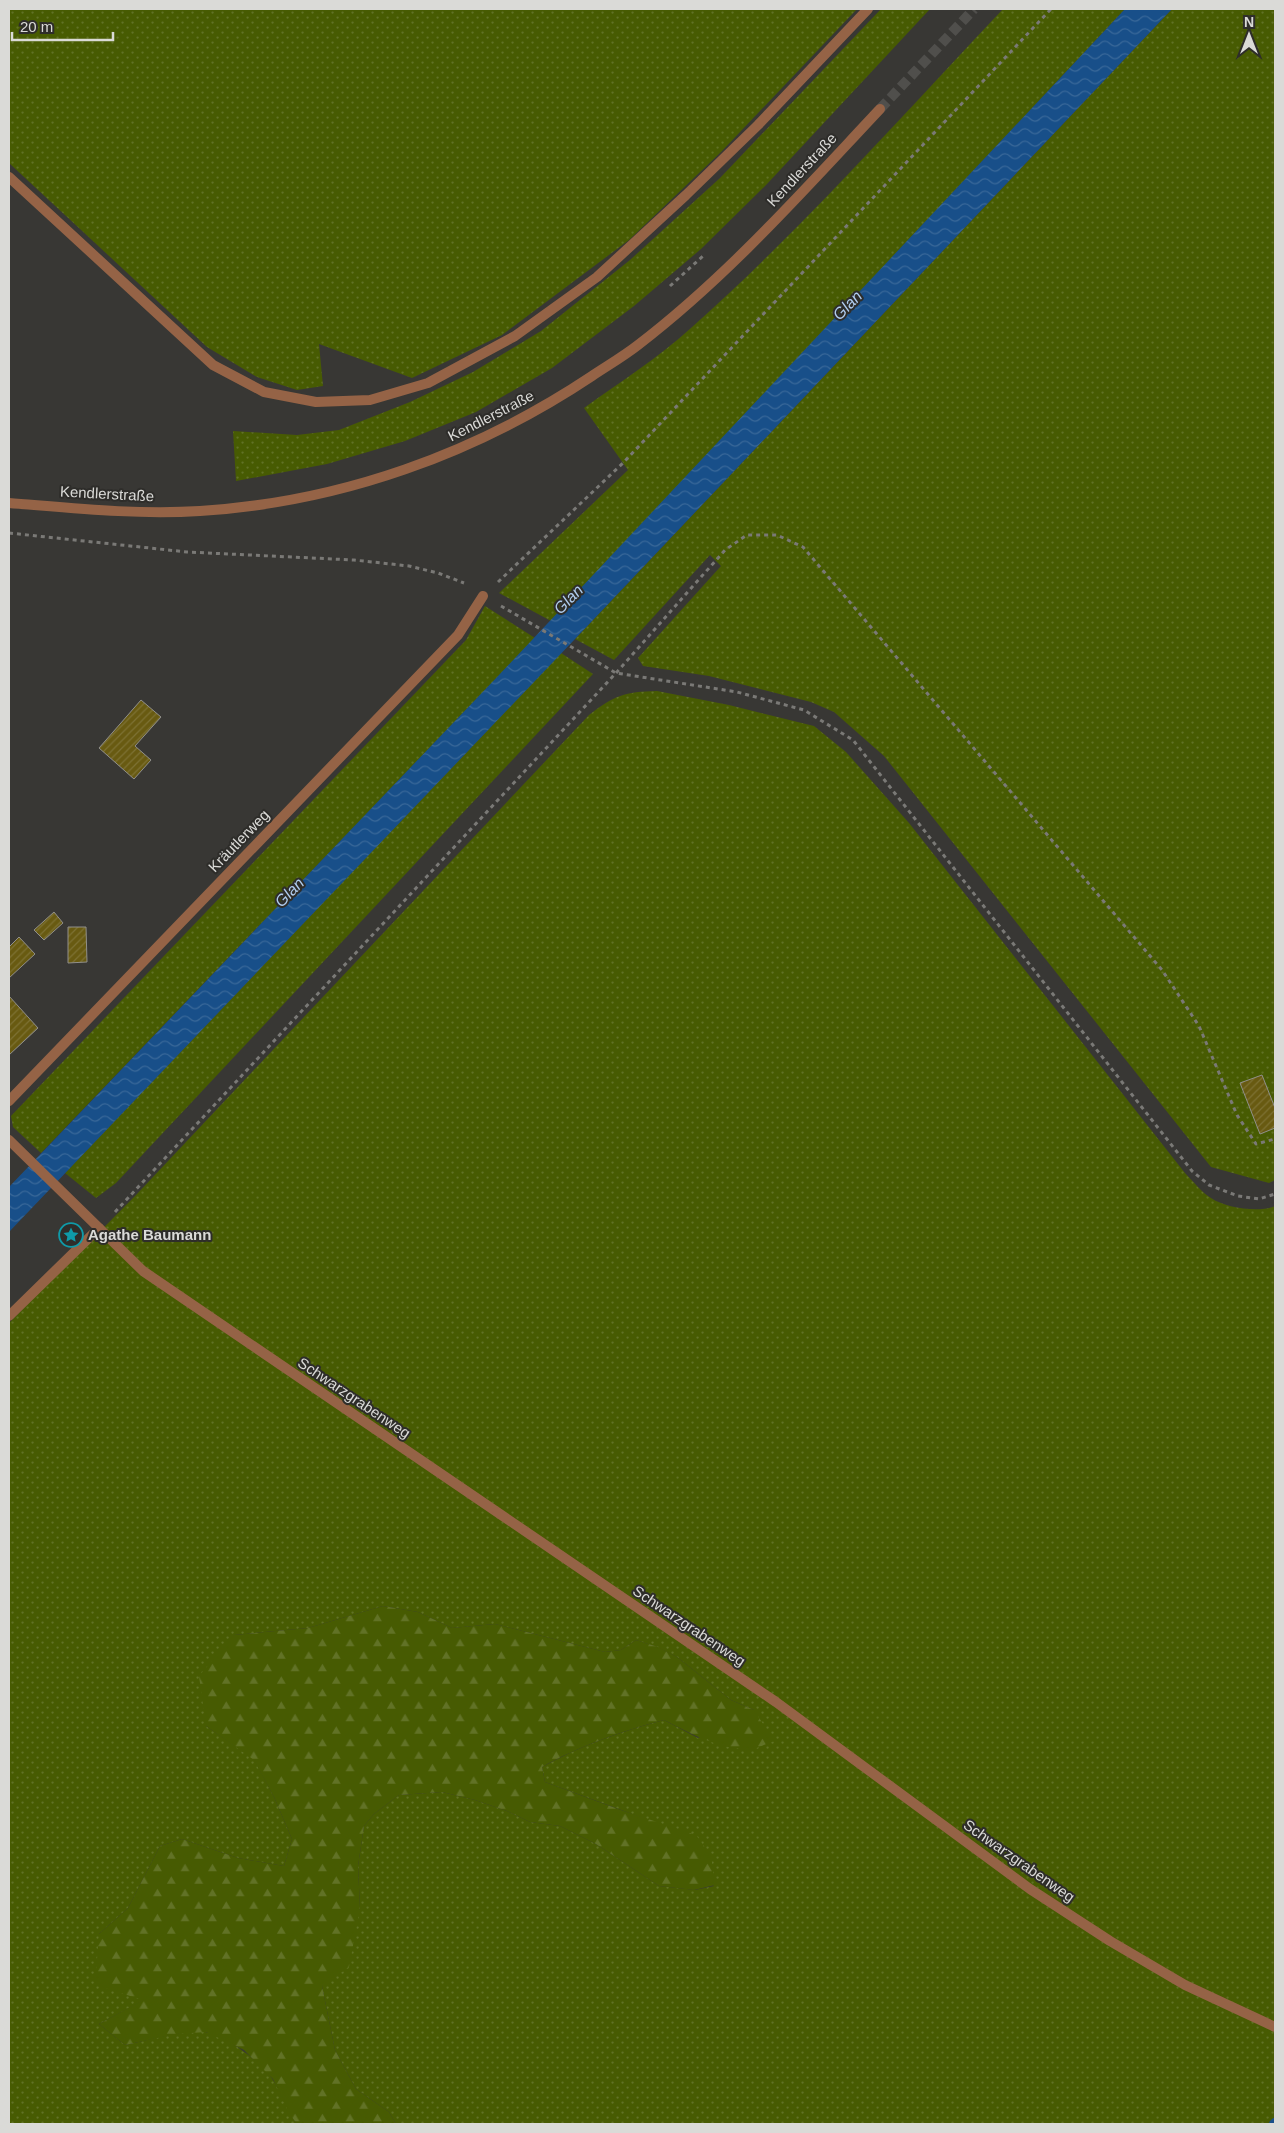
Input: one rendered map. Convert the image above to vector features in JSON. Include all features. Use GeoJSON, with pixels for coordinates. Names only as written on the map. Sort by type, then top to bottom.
{"type":"FeatureCollection","features":[{"type":"Feature","properties":{"kind":"street"},"geometry":{"type":"LineString","coordinates":[[9,177],[213,365],[264,392],[316,402],[370,400],[428,383],[515,336],[597,276],[686,195],[758,125],[868,9]]}},
{"type":"Feature","properties":{"kind":"street","name":"Kendlerstraße"},"geometry":{"type":"LineString","coordinates":[[9,503],[112,512],[201,511],[286,500],[345,488],[402,472],[499,431],[565,394],[637,346],[705,289],[770,226],[880,109]]}},
{"type":"Feature","properties":{"kind":"street","name":"Kräutlerweg"},"geometry":{"type":"LineString","coordinates":[[9,1101],[458,635],[483,596]]}},
{"type":"Feature","properties":{"kind":"street","name":"Schwarzgrabenweg"},"geometry":{"type":"LineString","coordinates":[[9,1140],[144,1271],[776,1702],[1030,1889],[1110,1941],[1184,1985],[1275,2026]]}},
{"type":"Feature","properties":{"kind":"street"},"geometry":{"type":"LineString","coordinates":[[9,1316],[99,1228]]}},
{"type":"Feature","properties":{"kind":"path"},"geometry":{"type":"LineString","coordinates":[[9,533],[187,552],[354,560],[409,566],[438,572],[461,581],[483,596],[623,463],[1051,9]]}},
{"type":"Feature","properties":{"kind":"path"},"geometry":{"type":"LineString","coordinates":[[99,1228],[616,673],[724,550],[747,535],[778,535],[803,546],[1162,970],[1199,1026],[1237,1115],[1256,1144],[1275,1139]]}},
{"type":"Feature","properties":{"kind":"path"},"geometry":{"type":"LineString","coordinates":[[500,606],[616,673],[737,692],[804,710],[853,740],[1192,1171],[1209,1186],[1238,1196],[1259,1199],[1275,1194]]}},
{"type":"Feature","properties":{"kind":"green space"},"geometry":{"type":"Polygon","coordinates":[[[9,9],[857,9],[721,152],[629,240],[502,335],[412,378],[319,344],[323,386],[297,390],[257,377],[207,347],[9,163],[9,9]]]}},
{"type":"Feature","properties":{"kind":"green space"},"geometry":{"type":"Polygon","coordinates":[[[881,9],[930,9],[767,184],[701,249],[634,306],[552,368],[476,412],[405,441],[327,464],[236,481],[233,431],[297,435],[339,430],[410,402],[473,372],[541,331],[630,260],[720,178],[881,9]]]}},
{"type":"Feature","properties":{"kind":"green space"},"geometry":{"type":"Polygon","coordinates":[[[1003,9],[1125,9],[551,621],[499,593],[628,470],[584,408],[639,370],[691,328],[772,252],[1003,9]]]}},
{"type":"Feature","properties":{"kind":"green space"},"geometry":{"type":"Polygon","coordinates":[[[1172,9],[1275,9],[1275,1180],[1269,1183],[1211,1167],[884,756],[834,712],[811,702],[709,676],[643,666],[638,658],[721,566],[710,555],[614,660],[575,639],[1172,9]]]}},
{"type":"Feature","properties":{"kind":"green space"},"geometry":{"type":"Polygon","coordinates":[[[485,606],[535,638],[41,1153],[13,1127],[11,1116],[466,640],[485,606]]]}},
{"type":"Feature","properties":{"kind":"green space"},"geometry":{"type":"Polygon","coordinates":[[[561,653],[593,674],[116,1183],[96,1198],[65,1173],[561,653]]]}},
{"type":"Feature","properties":{"kind":"green space"},"geometry":{"type":"Polygon","coordinates":[[[657,691],[729,705],[814,726],[846,752],[909,823],[1197,1186],[1207,1196],[1217,1202],[1233,1207],[1261,1209],[1275,1206],[1275,2124],[396,2124],[389,2112],[356,2089],[335,2050],[322,1986],[360,1908],[358,1866],[364,1826],[374,1814],[399,1795],[442,1792],[475,1800],[507,1811],[530,1822],[560,1826],[596,1844],[659,1886],[695,1890],[714,1886],[654,1822],[545,1782],[542,1767],[571,1752],[602,1740],[664,1720],[698,1738],[754,1710],[731,1700],[677,1657],[657,1647],[636,1640],[621,1650],[605,1652],[495,1624],[452,1628],[418,1612],[383,1606],[308,1628],[234,1635],[206,1726],[254,1759],[274,1797],[292,1839],[284,1866],[238,1858],[182,1839],[160,1846],[128,1908],[99,1934],[144,2000],[99,2024],[125,2045],[175,2034],[195,2032],[205,2032],[223,2038],[252,2058],[268,2073],[297,2124],[9,2124],[9,1323],[136,1195],[589,715],[620,696],[636,692],[657,691]]]}},
{"type":"Feature","properties":{"kind":"green space"},"geometry":{"type":"Polygon","coordinates":[[[383,1606],[418,1612],[452,1628],[495,1624],[605,1652],[621,1650],[636,1640],[658,1647],[677,1657],[731,1700],[754,1710],[774,1741],[752,1749],[728,1747],[706,1740],[664,1720],[602,1740],[542,1767],[545,1782],[696,1835],[711,1856],[715,1885],[694,1890],[659,1886],[596,1844],[560,1826],[530,1822],[507,1811],[475,1800],[442,1792],[399,1795],[374,1814],[364,1826],[358,1866],[360,1908],[349,1967],[322,1986],[335,2050],[356,2089],[389,2112],[396,2124],[297,2124],[289,2113],[273,2079],[244,2050],[206,2032],[176,2034],[125,2045],[99,2024],[143,2000],[95,1985],[99,1934],[128,1908],[160,1846],[182,1839],[238,1858],[284,1866],[292,1839],[274,1797],[254,1760],[206,1726],[199,1676],[234,1635],[308,1628],[383,1606]]]}},
{"type":"Feature","properties":{"kind":"water","name":"Glan"},"geometry":{"type":"Polygon","coordinates":[[[1125,9],[1172,9],[575,639],[9,1232],[9,1187],[499,675],[1125,9]]]}},
{"type":"Feature","properties":{"kind":"building"},"geometry":{"type":"Polygon","coordinates":[[[141,700],[161,717],[135,746],[151,760],[134,779],[99,748],[141,700]]]}},
{"type":"Feature","properties":{"kind":"building"},"geometry":{"type":"Polygon","coordinates":[[[54,912],[63,923],[44,940],[34,930],[54,912]]]}},
{"type":"Feature","properties":{"kind":"building"},"geometry":{"type":"Polygon","coordinates":[[[68,927],[86,927],[87,962],[68,963],[68,927]]]}},
{"type":"Feature","properties":{"kind":"building"},"geometry":{"type":"Polygon","coordinates":[[[19,937],[35,954],[9,978],[9,947],[19,937]]]}},
{"type":"Feature","properties":{"kind":"building"},"geometry":{"type":"Polygon","coordinates":[[[9,996],[38,1028],[9,1055],[9,996]]]}},
{"type":"Feature","properties":{"kind":"building"},"geometry":{"type":"Polygon","coordinates":[[[1262,1075],[1275,1108],[1275,1128],[1260,1134],[1240,1083],[1262,1075]]]}},
{"type":"Feature","properties":{"kind":"tunnel"},"geometry":{"type":"LineString","coordinates":[[880,109],[974,9]]}},
{"type":"Feature","properties":{"kind":"place","name":"Agathe Baumann"},"geometry":{"type":"Point","coordinates":[71,1235]}}]}
